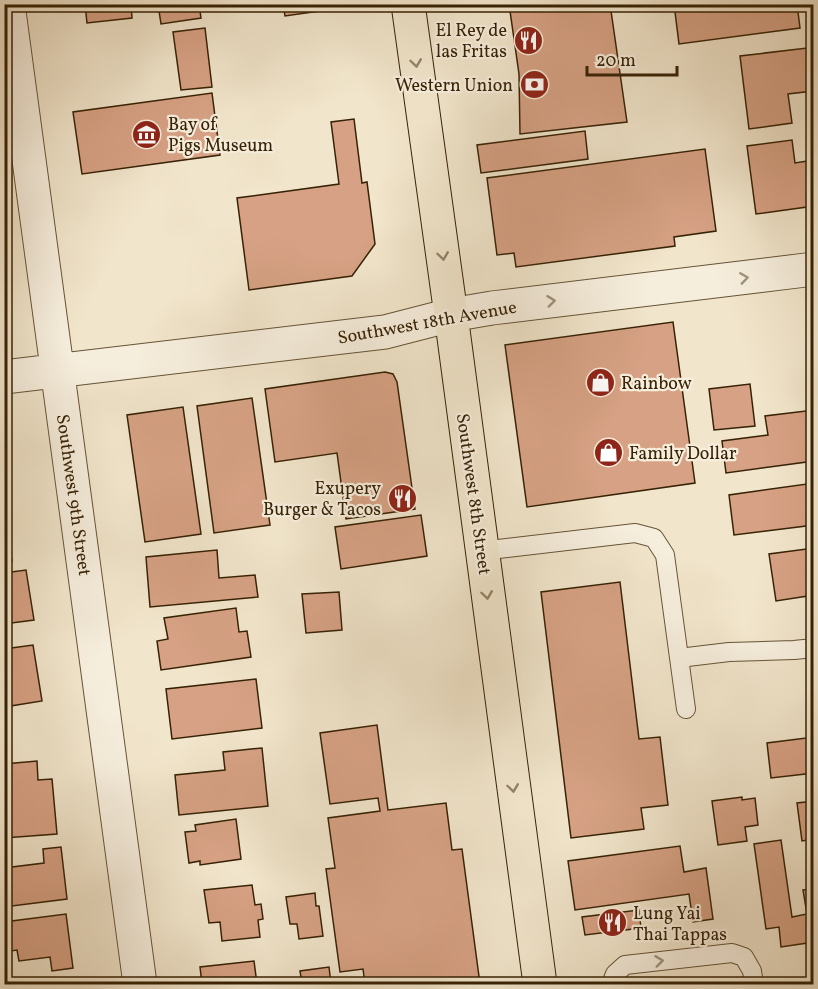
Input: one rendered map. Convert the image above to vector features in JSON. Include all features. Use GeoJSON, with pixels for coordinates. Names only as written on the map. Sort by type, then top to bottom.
{"type":"FeatureCollection","features":[{"type":"Feature","properties":{"kind":"main road","name":"Southwest 8th Street"},"geometry":{"type":"LineString","coordinates":[[408,4],[540,984]]}},
{"type":"Feature","properties":{"kind":"street","name":"Southwest 9th Street"},"geometry":{"type":"LineString","coordinates":[[8,4],[140,984]]}},
{"type":"Feature","properties":{"kind":"street","name":"Southwest 18th Avenue"},"geometry":{"type":"LineString","coordinates":[[4,377],[385,332],[451,315],[492,308],[813,269]]}},
{"type":"Feature","properties":{"kind":"lane"},"geometry":{"type":"LineString","coordinates":[[481,551],[635,533],[654,538],[665,555],[686,709]]}},
{"type":"Feature","properties":{"kind":"lane"},"geometry":{"type":"LineString","coordinates":[[679,658],[729,652],[813,648]]}},
{"type":"Feature","properties":{"kind":"lane"},"geometry":{"type":"LineString","coordinates":[[611,984],[615,974],[625,965],[732,953],[744,957],[752,971],[754,984]]}},
{"type":"Feature","properties":{"kind":"building"},"geometry":{"type":"Polygon","coordinates":[[[85,4],[131,4],[132,18],[87,23],[85,4]]]}},
{"type":"Feature","properties":{"kind":"building"},"geometry":{"type":"Polygon","coordinates":[[[158,4],[199,4],[201,18],[161,24],[158,4]]]}},
{"type":"Feature","properties":{"kind":"building"},"geometry":{"type":"Polygon","coordinates":[[[283,4],[355,4],[355,6],[285,16],[283,4]]]}},
{"type":"Feature","properties":{"kind":"building"},"geometry":{"type":"Polygon","coordinates":[[[509,4],[610,4],[627,122],[520,134],[519,74],[509,4]]]}},
{"type":"Feature","properties":{"kind":"building"},"geometry":{"type":"Polygon","coordinates":[[[674,4],[797,4],[800,28],[679,44],[674,4]]]}},
{"type":"Feature","properties":{"kind":"building"},"geometry":{"type":"Polygon","coordinates":[[[205,28],[212,87],[181,90],[173,32],[205,28]]]}},
{"type":"Feature","properties":{"kind":"building"},"geometry":{"type":"Polygon","coordinates":[[[807,48],[813,91],[788,94],[792,123],[749,129],[740,56],[807,48]]]}},
{"type":"Feature","properties":{"kind":"building","name":"Bay of Pigs Museum"},"geometry":{"type":"Polygon","coordinates":[[[212,93],[220,155],[82,174],[73,112],[212,93]]]}},
{"type":"Feature","properties":{"kind":"building"},"geometry":{"type":"Polygon","coordinates":[[[354,119],[362,183],[367,182],[375,244],[352,276],[249,290],[237,198],[339,184],[331,122],[354,119]]]}},
{"type":"Feature","properties":{"kind":"building"},"geometry":{"type":"Polygon","coordinates":[[[585,131],[588,159],[481,173],[477,145],[585,131]]]}},
{"type":"Feature","properties":{"kind":"building"},"geometry":{"type":"Polygon","coordinates":[[[792,140],[795,163],[814,160],[814,206],[756,214],[747,146],[792,140]]]}},
{"type":"Feature","properties":{"kind":"building"},"geometry":{"type":"Polygon","coordinates":[[[705,149],[716,231],[674,237],[675,246],[516,267],[514,253],[497,255],[487,178],[705,149]]]}},
{"type":"Feature","properties":{"kind":"building"},"geometry":{"type":"Polygon","coordinates":[[[673,322],[695,483],[527,507],[505,345],[673,322]]]}},
{"type":"Feature","properties":{"kind":"building"},"geometry":{"type":"Polygon","coordinates":[[[385,372],[393,374],[397,382],[415,509],[346,519],[337,453],[275,462],[265,389],[385,372]]]}},
{"type":"Feature","properties":{"kind":"building"},"geometry":{"type":"Polygon","coordinates":[[[750,384],[755,426],[714,430],[709,389],[750,384]]]}},
{"type":"Feature","properties":{"kind":"building"},"geometry":{"type":"Polygon","coordinates":[[[252,398],[270,525],[214,533],[197,406],[252,398]]]}},
{"type":"Feature","properties":{"kind":"building"},"geometry":{"type":"Polygon","coordinates":[[[183,407],[201,534],[145,542],[127,415],[183,407]]]}},
{"type":"Feature","properties":{"kind":"building"},"geometry":{"type":"Polygon","coordinates":[[[814,410],[814,461],[726,473],[722,441],[768,435],[765,416],[814,410]]]}},
{"type":"Feature","properties":{"kind":"building"},"geometry":{"type":"Polygon","coordinates":[[[814,483],[814,525],[734,535],[729,495],[814,483]]]}},
{"type":"Feature","properties":{"kind":"building"},"geometry":{"type":"Polygon","coordinates":[[[4,510],[12,561],[4,562],[4,510]]]}},
{"type":"Feature","properties":{"kind":"building"},"geometry":{"type":"Polygon","coordinates":[[[421,515],[427,556],[341,569],[335,527],[421,515]]]}},
{"type":"Feature","properties":{"kind":"building"},"geometry":{"type":"Polygon","coordinates":[[[814,548],[814,595],[776,601],[769,554],[814,548]]]}},
{"type":"Feature","properties":{"kind":"building"},"geometry":{"type":"Polygon","coordinates":[[[217,550],[219,578],[255,575],[258,597],[150,607],[146,557],[217,550]]]}},
{"type":"Feature","properties":{"kind":"building"},"geometry":{"type":"Polygon","coordinates":[[[26,570],[34,620],[4,624],[4,573],[26,570]]]}},
{"type":"Feature","properties":{"kind":"building"},"geometry":{"type":"Polygon","coordinates":[[[620,582],[639,739],[660,737],[668,805],[641,808],[644,829],[571,838],[541,592],[620,582]]]}},
{"type":"Feature","properties":{"kind":"building"},"geometry":{"type":"Polygon","coordinates":[[[339,592],[342,630],[306,633],[302,594],[339,592]]]}},
{"type":"Feature","properties":{"kind":"building"},"geometry":{"type":"Polygon","coordinates":[[[236,608],[239,632],[247,631],[251,657],[161,670],[157,641],[168,639],[164,618],[236,608]]]}},
{"type":"Feature","properties":{"kind":"building"},"geometry":{"type":"Polygon","coordinates":[[[33,645],[42,701],[4,707],[4,649],[33,645]]]}},
{"type":"Feature","properties":{"kind":"building"},"geometry":{"type":"Polygon","coordinates":[[[256,679],[262,728],[172,739],[166,689],[256,679]]]}},
{"type":"Feature","properties":{"kind":"building"},"geometry":{"type":"Polygon","coordinates":[[[377,725],[388,810],[446,803],[452,850],[462,849],[480,984],[365,984],[363,969],[340,972],[326,869],[335,868],[328,818],[380,811],[378,798],[330,804],[320,733],[377,725]]]}},
{"type":"Feature","properties":{"kind":"building"},"geometry":{"type":"Polygon","coordinates":[[[814,737],[814,773],[771,778],[767,743],[814,737]]]}},
{"type":"Feature","properties":{"kind":"building"},"geometry":{"type":"Polygon","coordinates":[[[262,748],[268,806],[179,815],[175,775],[225,770],[223,752],[262,748]]]}},
{"type":"Feature","properties":{"kind":"building"},"geometry":{"type":"Polygon","coordinates":[[[37,761],[38,780],[52,779],[57,834],[4,838],[4,764],[37,761]]]}},
{"type":"Feature","properties":{"kind":"building"},"geometry":{"type":"Polygon","coordinates":[[[742,797],[742,800],[755,798],[758,825],[745,827],[747,841],[718,845],[712,801],[742,797]]]}},
{"type":"Feature","properties":{"kind":"building"},"geometry":{"type":"Polygon","coordinates":[[[814,801],[814,839],[802,841],[797,803],[814,801]]]}},
{"type":"Feature","properties":{"kind":"building"},"geometry":{"type":"Polygon","coordinates":[[[236,819],[241,859],[200,865],[200,861],[189,863],[185,832],[196,831],[195,825],[236,819]]]}},
{"type":"Feature","properties":{"kind":"building"},"geometry":{"type":"Polygon","coordinates":[[[781,840],[792,917],[807,914],[803,890],[814,889],[814,942],[781,947],[779,927],[766,929],[754,844],[781,840]]]}},
{"type":"Feature","properties":{"kind":"building"},"geometry":{"type":"Polygon","coordinates":[[[680,846],[684,872],[706,868],[713,919],[693,922],[689,894],[575,910],[568,861],[680,846]]]}},
{"type":"Feature","properties":{"kind":"building"},"geometry":{"type":"Polygon","coordinates":[[[61,847],[67,899],[4,907],[4,868],[44,863],[43,849],[61,847]]]}},
{"type":"Feature","properties":{"kind":"building"},"geometry":{"type":"Polygon","coordinates":[[[252,885],[255,905],[261,904],[263,919],[258,920],[260,937],[222,941],[220,922],[209,923],[204,890],[252,885]]]}},
{"type":"Feature","properties":{"kind":"building"},"geometry":{"type":"Polygon","coordinates":[[[315,893],[323,936],[299,939],[297,924],[290,924],[286,897],[315,893]]]}},
{"type":"Feature","properties":{"kind":"building","name":"Lung Yai Thai Tappas"},"geometry":{"type":"Polygon","coordinates":[[[639,910],[641,928],[585,935],[582,917],[639,910]]]}},
{"type":"Feature","properties":{"kind":"building"},"geometry":{"type":"Polygon","coordinates":[[[66,914],[73,968],[52,971],[50,957],[19,961],[17,950],[4,952],[4,922],[66,914]]]}},
{"type":"Feature","properties":{"kind":"building"},"geometry":{"type":"Polygon","coordinates":[[[254,961],[257,984],[202,984],[200,967],[254,961]]]}},
{"type":"Feature","properties":{"kind":"building"},"geometry":{"type":"Polygon","coordinates":[[[329,967],[331,984],[302,984],[300,971],[329,967]]]}},
{"type":"Feature","properties":{"kind":"place","name":"El Rey de las Fritas"},"geometry":{"type":"Point","coordinates":[528,40]}},
{"type":"Feature","properties":{"kind":"place","name":"Western Union"},"geometry":{"type":"Point","coordinates":[534,85]}},
{"type":"Feature","properties":{"kind":"place","name":"Bay of Pigs Museum"},"geometry":{"type":"Point","coordinates":[147,134]}},
{"type":"Feature","properties":{"kind":"place","name":"Rainbow"},"geometry":{"type":"Point","coordinates":[600,383]}},
{"type":"Feature","properties":{"kind":"place","name":"Family Dollar"},"geometry":{"type":"Point","coordinates":[608,453]}},
{"type":"Feature","properties":{"kind":"place","name":"Exupery Burger & Tacos"},"geometry":{"type":"Point","coordinates":[402,498]}},
{"type":"Feature","properties":{"kind":"place","name":"Lung Yai Thai Tappas"},"geometry":{"type":"Point","coordinates":[612,923]}}]}
